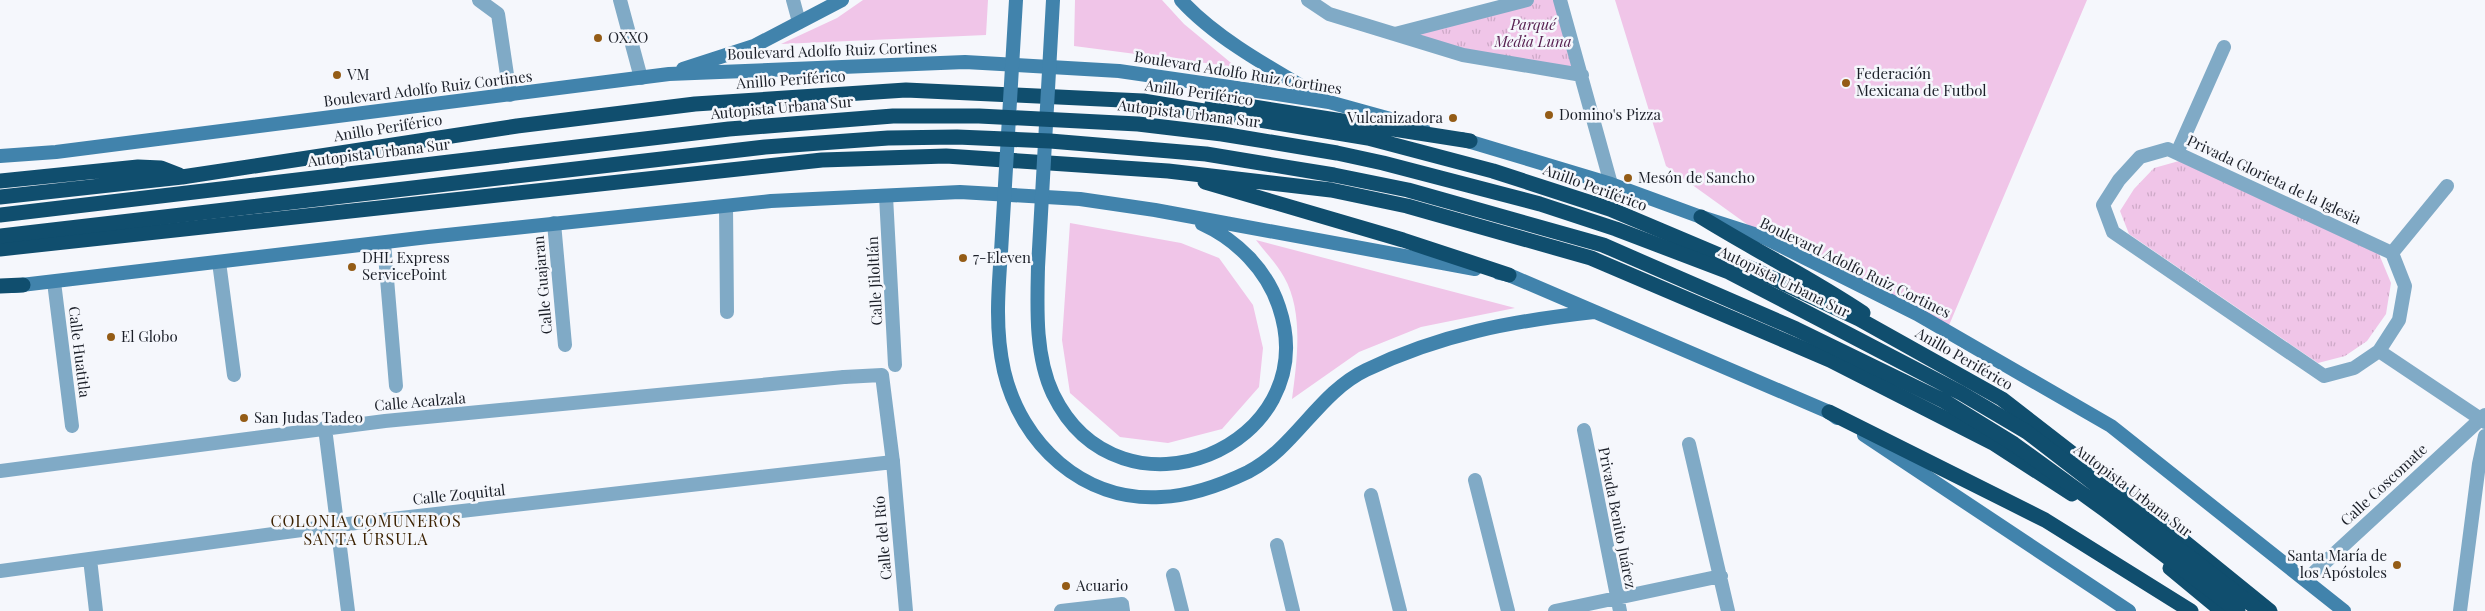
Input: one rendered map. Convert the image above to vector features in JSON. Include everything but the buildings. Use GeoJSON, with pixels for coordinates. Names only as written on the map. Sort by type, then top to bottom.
{"type":"FeatureCollection","features":[{"type":"Feature","properties":{"kind":"highway","name":"Anillo Periférico"},"geometry":{"type":"LineString","coordinates":[[0,197],[182,176],[516,126],[698,104],[906,90],[1143,101],[1368,138],[1493,171],[1610,209],[1757,271],[1834,307],[2002,400],[2149,513],[2270,611]]}},
{"type":"Feature","properties":{"kind":"highway"},"geometry":{"type":"LineString","coordinates":[[1143,101],[1241,105],[1470,141]]}},
{"type":"Feature","properties":{"kind":"highway","name":"Autopista Urbana Sur"},"geometry":{"type":"LineString","coordinates":[[0,215],[729,129],[893,116],[979,116],[1138,124],[1222,134],[1337,153],[1393,165],[1540,204],[1616,229],[1729,272],[1961,393],[2027,432],[2260,611]]}},
{"type":"Feature","properties":{"kind":"highway"},"geometry":{"type":"LineString","coordinates":[[0,236],[765,146],[888,138],[957,137],[1136,147],[1294,168],[1408,190],[1603,245],[1796,329],[1944,401],[2014,444],[2238,611]]}},
{"type":"Feature","properties":{"kind":"highway"},"geometry":{"type":"LineString","coordinates":[[0,249],[822,160],[946,156],[1168,171],[1331,190],[1407,206],[1591,258],[1830,360],[1993,443],[2116,522],[2222,611]]}},
{"type":"Feature","properties":{"kind":"highway"},"geometry":{"type":"LineString","coordinates":[[0,181],[138,167],[161,168],[182,176]]}},
{"type":"Feature","properties":{"kind":"highway"},"geometry":{"type":"LineString","coordinates":[[1168,171],[1403,240],[1509,275]]}},
{"type":"Feature","properties":{"kind":"highway"},"geometry":{"type":"LineString","coordinates":[[1701,218],[1748,247],[1836,294],[1911,344],[2002,400]]}},
{"type":"Feature","properties":{"kind":"highway"},"geometry":{"type":"LineString","coordinates":[[0,287],[23,285]]}},
{"type":"Feature","properties":{"kind":"highway"},"geometry":{"type":"LineString","coordinates":[[1829,412],[2045,520],[2191,611]]}},
{"type":"Feature","properties":{"kind":"main road"},"geometry":{"type":"LineString","coordinates":[[669,74],[754,46],[842,0]]}},
{"type":"Feature","properties":{"kind":"main road"},"geometry":{"type":"LineString","coordinates":[[1016,0],[996,318],[1004,371],[1015,405],[1030,434],[1057,463],[1087,482],[1126,495],[1161,498],[1206,489],[1249,471],[1279,450],[1330,395],[1365,370],[1412,349],[1453,335],[1552,316],[1596,312]]}},
{"type":"Feature","properties":{"kind":"main road"},"geometry":{"type":"LineString","coordinates":[[1053,0],[1038,267],[1038,322],[1046,375],[1052,392],[1073,424],[1102,448],[1138,462],[1175,464],[1212,455],[1244,434],[1258,420],[1273,397],[1282,370],[1285,351],[1281,314],[1266,279],[1241,250],[1227,238],[1202,224],[1156,210]]}},
{"type":"Feature","properties":{"kind":"main road"},"geometry":{"type":"LineString","coordinates":[[1181,0],[1195,16],[1265,64],[1329,102]]}},
{"type":"Feature","properties":{"kind":"main road","name":"Boulevard Adolfo Ruiz Cortines"},"geometry":{"type":"LineString","coordinates":[[0,156],[56,152],[669,74],[965,62],[1119,71],[1329,102],[1470,141],[1611,184],[1701,218],[1763,237],[1917,314],[2111,426],[2344,611]]}},
{"type":"Feature","properties":{"kind":"main road"},"geometry":{"type":"LineString","coordinates":[[23,285],[554,223],[771,201],[960,192],[1080,199],[1156,210],[1509,275],[1829,412],[2130,611]]}},
{"type":"Feature","properties":{"kind":"street"},"geometry":{"type":"LineString","coordinates":[[479,0],[498,14],[510,94]]}},
{"type":"Feature","properties":{"kind":"street"},"geometry":{"type":"LineString","coordinates":[[620,0],[641,78]]}},
{"type":"Feature","properties":{"kind":"street"},"geometry":{"type":"LineString","coordinates":[[793,0],[799,22]]}},
{"type":"Feature","properties":{"kind":"street"},"geometry":{"type":"LineString","coordinates":[[1308,0],[1329,14],[1463,56],[1582,75]]}},
{"type":"Feature","properties":{"kind":"street"},"geometry":{"type":"LineString","coordinates":[[1393,35],[1527,0]]}},
{"type":"Feature","properties":{"kind":"street"},"geometry":{"type":"LineString","coordinates":[[1560,0],[1611,184]]}},
{"type":"Feature","properties":{"kind":"street"},"geometry":{"type":"LineString","coordinates":[[2177,153],[2224,47]]}},
{"type":"Feature","properties":{"kind":"street","name":"Privada Glorieta de la Iglesia"},"geometry":{"type":"LineString","coordinates":[[2168,149],[2392,253],[2405,286],[2399,320],[2379,351],[2354,368],[2324,376],[2113,232],[2103,205],[2119,180],[2140,157],[2168,149]]}},
{"type":"Feature","properties":{"kind":"street"},"geometry":{"type":"LineString","coordinates":[[2392,253],[2447,186]]}},
{"type":"Feature","properties":{"kind":"street","name":"Calle Jiloltlán"},"geometry":{"type":"LineString","coordinates":[[886,196],[896,365]]}},
{"type":"Feature","properties":{"kind":"street"},"geometry":{"type":"LineString","coordinates":[[726,206],[727,312]]}},
{"type":"Feature","properties":{"kind":"street","name":"Calle Guajaran"},"geometry":{"type":"LineString","coordinates":[[554,223],[564,345]]}},
{"type":"Feature","properties":{"kind":"street"},"geometry":{"type":"LineString","coordinates":[[384,243],[396,386]]}},
{"type":"Feature","properties":{"kind":"street"},"geometry":{"type":"LineString","coordinates":[[219,262],[234,375]]}},
{"type":"Feature","properties":{"kind":"street","name":"Calle Huatitla"},"geometry":{"type":"LineString","coordinates":[[54,282],[72,426]]}},
{"type":"Feature","properties":{"kind":"street"},"geometry":{"type":"LineString","coordinates":[[2379,351],[2483,419]]}},
{"type":"Feature","properties":{"kind":"street","name":"Calle Acalzala"},"geometry":{"type":"LineString","coordinates":[[0,471],[325,428],[844,377],[882,375],[893,462]]}},
{"type":"Feature","properties":{"kind":"street","name":"Calle Coscomate"},"geometry":{"type":"LineString","coordinates":[[2306,580],[2483,419]]}},
{"type":"Feature","properties":{"kind":"street"},"geometry":{"type":"LineString","coordinates":[[325,428],[339,525],[348,611]]}},
{"type":"Feature","properties":{"kind":"street","name":"Privada Benito Juárez"},"geometry":{"type":"LineString","coordinates":[[1584,430],[1618,604]]}},
{"type":"Feature","properties":{"kind":"street"},"geometry":{"type":"LineString","coordinates":[[2460,611],[2479,464],[2485,436]]}},
{"type":"Feature","properties":{"kind":"street"},"geometry":{"type":"LineString","coordinates":[[1689,444],[1728,611]]}},
{"type":"Feature","properties":{"kind":"street","name":"Calle Zoquital"},"geometry":{"type":"LineString","coordinates":[[0,571],[339,525],[893,462]]}},
{"type":"Feature","properties":{"kind":"street","name":"Calle del Río"},"geometry":{"type":"LineString","coordinates":[[893,462],[906,611]]}},
{"type":"Feature","properties":{"kind":"street"},"geometry":{"type":"LineString","coordinates":[[1475,480],[1508,611]]}},
{"type":"Feature","properties":{"kind":"street"},"geometry":{"type":"LineString","coordinates":[[1371,495],[1400,611]]}},
{"type":"Feature","properties":{"kind":"street"},"geometry":{"type":"LineString","coordinates":[[1277,545],[1293,611]]}},
{"type":"Feature","properties":{"kind":"street"},"geometry":{"type":"LineString","coordinates":[[90,559],[96,611]]}},
{"type":"Feature","properties":{"kind":"street"},"geometry":{"type":"LineString","coordinates":[[1173,575],[1182,611]]}},
{"type":"Feature","properties":{"kind":"street"},"geometry":{"type":"LineString","coordinates":[[1555,611],[1618,604],[1720,576]]}},
{"type":"Feature","properties":{"kind":"street"},"geometry":{"type":"LineString","coordinates":[[1061,611],[1122,608]]}},
{"type":"Feature","properties":{"kind":"green space"},"geometry":{"type":"Polygon","coordinates":[[[863,0],[988,0],[986,35],[781,44],[837,18],[863,0]]]}},
{"type":"Feature","properties":{"kind":"green space"},"geometry":{"type":"Polygon","coordinates":[[[1075,0],[1162,0],[1184,24],[1236,67],[1074,46],[1075,0]]]}},
{"type":"Feature","properties":{"kind":"green space","name":"Parqué Media Luna"},"geometry":{"type":"Polygon","coordinates":[[[1527,0],[1560,0],[1582,75],[1393,35],[1527,0]]]}},
{"type":"Feature","properties":{"kind":"green space","name":"Federación Mexicana de Futbol"},"geometry":{"type":"Polygon","coordinates":[[[1615,0],[2087,0],[1947,330],[1755,230],[1666,166],[1615,0]]]}},
{"type":"Feature","properties":{"kind":"green space"},"geometry":{"type":"Polygon","coordinates":[[[2179,161],[2379,254],[2391,283],[2386,314],[2367,341],[2345,356],[2318,363],[2129,234],[2120,211],[2134,189],[2154,168],[2179,161]]]}},
{"type":"Feature","properties":{"kind":"green space"},"geometry":{"type":"Polygon","coordinates":[[[1070,223],[1181,243],[1219,258],[1253,305],[1263,348],[1259,387],[1222,429],[1168,443],[1120,437],[1070,393],[1062,340],[1070,223]]]}},
{"type":"Feature","properties":{"kind":"green space"},"geometry":{"type":"Polygon","coordinates":[[[1256,240],[1515,308],[1421,327],[1359,352],[1292,399],[1297,353],[1297,321],[1294,305],[1284,277],[1256,240]]]}},
{"type":"Feature","properties":{"kind":"place","name":"OXXO"},"geometry":{"type":"Point","coordinates":[598,38]}},
{"type":"Feature","properties":{"kind":"place","name":"VM"},"geometry":{"type":"Point","coordinates":[337,75]}},
{"type":"Feature","properties":{"kind":"place","name":"Federación Mexicana de Futbol"},"geometry":{"type":"Point","coordinates":[1846,83]}},
{"type":"Feature","properties":{"kind":"place","name":"Domino's Pizza"},"geometry":{"type":"Point","coordinates":[1549,115]}},
{"type":"Feature","properties":{"kind":"place","name":"Vulcanizadora"},"geometry":{"type":"Point","coordinates":[1453,118]}},
{"type":"Feature","properties":{"kind":"place","name":"Mesón de Sancho"},"geometry":{"type":"Point","coordinates":[1628,178]}},
{"type":"Feature","properties":{"kind":"place","name":"7-Eleven"},"geometry":{"type":"Point","coordinates":[963,258]}},
{"type":"Feature","properties":{"kind":"place","name":"DHL Express ServicePoint"},"geometry":{"type":"Point","coordinates":[352,267]}},
{"type":"Feature","properties":{"kind":"place","name":"El Globo"},"geometry":{"type":"Point","coordinates":[111,337]}},
{"type":"Feature","properties":{"kind":"place","name":"San Judas Tadeo"},"geometry":{"type":"Point","coordinates":[244,418]}},
{"type":"Feature","properties":{"kind":"place","name":"Santa María de los Apóstoles"},"geometry":{"type":"Point","coordinates":[2397,565]}},
{"type":"Feature","properties":{"kind":"place","name":"Acuario"},"geometry":{"type":"Point","coordinates":[1066,586]}},
{"type":"Feature","properties":{"kind":"district","name":"COLONIA COMUNEROS SANTA ÚRSULA"},"geometry":{"type":"Point","coordinates":[366,530]}}]}
